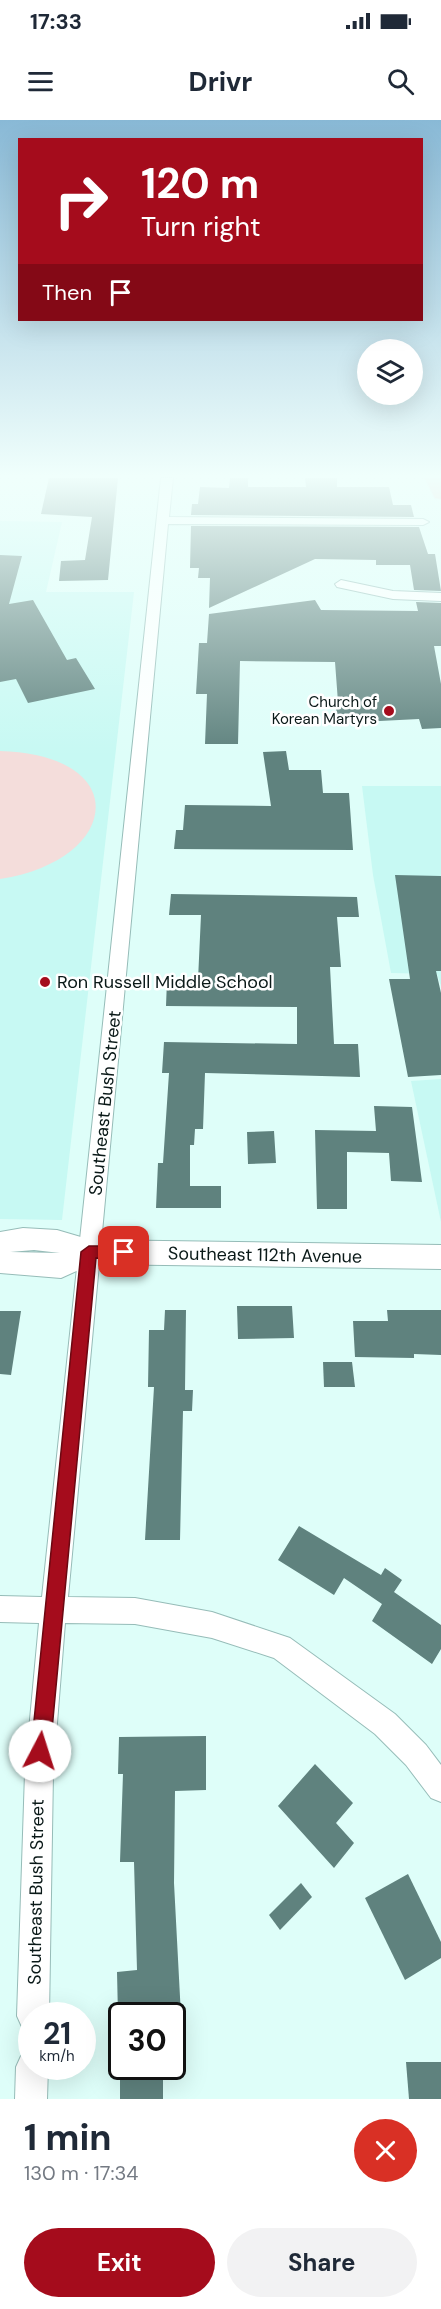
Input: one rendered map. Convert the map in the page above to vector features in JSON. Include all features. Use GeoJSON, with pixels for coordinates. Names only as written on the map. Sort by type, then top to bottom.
{"type":"FeatureCollection","features":[{"type":"Feature","properties":{"kind":"street","name":"Southeast Bush Street"},"geometry":{"type":"LineString","coordinates":[[33,2002],[39,1773],[53,1610],[158,570]]}},
{"type":"Feature","properties":{"kind":"street"},"geometry":{"type":"LineString","coordinates":[[341,584],[393,595],[441,597]]}},
{"type":"Feature","properties":{"kind":"street","name":"Southeast 112th Avenue"},"geometry":{"type":"LineString","coordinates":[[0,1243],[13,1239],[64,1240],[89,1252],[441,1257]]}},
{"type":"Feature","properties":{"kind":"street","name":"Southeast 112th Avenue"},"geometry":{"type":"LineString","coordinates":[[0,1261],[7,1264],[61,1266],[89,1252]]}},
{"type":"Feature","properties":{"kind":"street"},"geometry":{"type":"LineString","coordinates":[[0,1609],[135,1611],[212,1625],[281,1647],[385,1724],[416,1755],[441,1788]]}},
{"type":"Feature","properties":{"kind":"street"},"geometry":{"type":"LineString","coordinates":[[31,2099],[32,2080]]}},
{"type":"Feature","properties":{"kind":"shaded area","name":"Ron Russell Middle School"},"geometry":{"type":"Polygon","coordinates":[[[0,570],[51,570],[46,592],[134,592],[62,1220],[0,1219],[0,570]]]}},
{"type":"Feature","properties":{"kind":"shaded area"},"geometry":{"type":"Polygon","coordinates":[[[0,751],[43,757],[74,770],[91,788],[96,809],[89,831],[70,852],[40,868],[0,879],[0,751]]]}},
{"type":"Feature","properties":{"kind":"shaded area"},"geometry":{"type":"Polygon","coordinates":[[[362,786],[441,786],[441,986],[437,974],[391,973],[373,875],[362,786]]]}},
{"type":"Feature","properties":{"kind":"shaded area"},"geometry":{"type":"Polygon","coordinates":[[[441,1079],[441,1222],[411,1081],[441,1079]]]}},
{"type":"Feature","properties":{"kind":"building"},"geometry":{"type":"Polygon","coordinates":[[[0,570],[18,570],[9,604],[33,600],[67,660],[76,658],[95,689],[28,703],[16,679],[0,682],[0,570]]]}},
{"type":"Feature","properties":{"kind":"building"},"geometry":{"type":"Polygon","coordinates":[[[60,570],[109,570],[108,580],[59,581],[60,570]]]}},
{"type":"Feature","properties":{"kind":"building"},"geometry":{"type":"Polygon","coordinates":[[[199,570],[290,570],[209,608],[210,578],[198,578],[199,570]]]}},
{"type":"Feature","properties":{"kind":"building"},"geometry":{"type":"Polygon","coordinates":[[[411,570],[438,570],[441,591],[414,590],[411,570]]]}},
{"type":"Feature","properties":{"kind":"building"},"geometry":{"type":"Polygon","coordinates":[[[315,600],[321,610],[418,611],[416,602],[441,603],[441,646],[434,646],[441,684],[441,728],[422,729],[419,719],[340,723],[334,702],[338,702],[335,662],[240,661],[238,744],[205,744],[207,694],[196,694],[199,643],[207,643],[209,614],[315,600]]]}},
{"type":"Feature","properties":{"kind":"building"},"geometry":{"type":"Polygon","coordinates":[[[286,751],[289,770],[321,770],[323,793],[349,793],[353,850],[174,849],[176,830],[183,830],[185,805],[271,806],[263,752],[286,751]]]}},
{"type":"Feature","properties":{"kind":"building"},"geometry":{"type":"Polygon","coordinates":[[[395,875],[441,876],[441,971],[436,971],[441,993],[441,1075],[408,1077],[389,979],[410,979],[395,875]]]}},
{"type":"Feature","properties":{"kind":"building"},"geometry":{"type":"Polygon","coordinates":[[[171,894],[357,897],[359,917],[337,917],[341,967],[330,967],[334,1044],[358,1044],[360,1077],[205,1073],[203,1129],[195,1129],[194,1145],[190,1145],[190,1186],[221,1186],[221,1208],[156,1208],[158,1163],[163,1163],[169,1073],[162,1073],[164,1042],[297,1044],[297,1007],[166,1006],[167,980],[198,980],[201,915],[169,915],[171,894]]]}},
{"type":"Feature","properties":{"kind":"building"},"geometry":{"type":"Polygon","coordinates":[[[374,1106],[412,1107],[422,1182],[391,1181],[389,1153],[347,1152],[347,1209],[317,1209],[315,1130],[376,1131],[374,1106]]]}},
{"type":"Feature","properties":{"kind":"building"},"geometry":{"type":"Polygon","coordinates":[[[274,1131],[276,1163],[248,1164],[247,1132],[274,1131]]]}},
{"type":"Feature","properties":{"kind":"building"},"geometry":{"type":"Polygon","coordinates":[[[237,1306],[292,1306],[294,1338],[238,1339],[237,1306]]]}},
{"type":"Feature","properties":{"kind":"building"},"geometry":{"type":"Polygon","coordinates":[[[165,1310],[186,1310],[185,1390],[193,1390],[192,1411],[183,1411],[180,1540],[145,1540],[154,1387],[148,1387],[149,1330],[164,1330],[165,1310]]]}},
{"type":"Feature","properties":{"kind":"building"},"geometry":{"type":"Polygon","coordinates":[[[387,1310],[441,1310],[441,1355],[414,1354],[414,1358],[355,1357],[353,1321],[388,1321],[387,1310]]]}},
{"type":"Feature","properties":{"kind":"building"},"geometry":{"type":"Polygon","coordinates":[[[0,1311],[21,1311],[11,1375],[0,1374],[0,1311]]]}},
{"type":"Feature","properties":{"kind":"building"},"geometry":{"type":"Polygon","coordinates":[[[323,1362],[352,1362],[355,1387],[324,1387],[323,1362]]]}},
{"type":"Feature","properties":{"kind":"building"},"geometry":{"type":"Polygon","coordinates":[[[299,1526],[381,1575],[385,1568],[402,1580],[394,1592],[441,1625],[441,1649],[432,1664],[372,1621],[382,1604],[344,1578],[334,1595],[278,1560],[299,1526]]]}},
{"type":"Feature","properties":{"kind":"building"},"geometry":{"type":"Polygon","coordinates":[[[206,1736],[206,1790],[175,1791],[174,1883],[180,2002],[118,2002],[117,1972],[137,1970],[134,1862],[120,1862],[123,1774],[118,1774],[119,1737],[206,1736]]]}},
{"type":"Feature","properties":{"kind":"building"},"geometry":{"type":"Polygon","coordinates":[[[315,1764],[353,1803],[336,1823],[354,1843],[334,1868],[278,1806],[315,1764]]]}},
{"type":"Feature","properties":{"kind":"building"},"geometry":{"type":"Polygon","coordinates":[[[408,1874],[441,1942],[441,1958],[405,1980],[365,1898],[408,1874]]]}},
{"type":"Feature","properties":{"kind":"building"},"geometry":{"type":"Polygon","coordinates":[[[301,1883],[312,1897],[280,1930],[269,1915],[301,1883]]]}},
{"type":"Feature","properties":{"kind":"building"},"geometry":{"type":"Polygon","coordinates":[[[406,2062],[441,2062],[441,2099],[409,2099],[406,2062]]]}},
{"type":"Feature","properties":{"kind":"building"},"geometry":{"type":"Polygon","coordinates":[[[120,2080],[163,2080],[163,2099],[120,2099],[120,2080]]]}},
{"type":"Feature","properties":{"kind":"place","name":"Church of Korean Martyrs"},"geometry":{"type":"Point","coordinates":[389,711]}},
{"type":"Feature","properties":{"kind":"place","name":"Ron Russell Middle School"},"geometry":{"type":"Point","coordinates":[45,982]}},
{"type":"Feature","properties":{"kind":"route"},"geometry":{"type":"LineString","coordinates":[[40,1751],[89,1252],[124,1252]]}}]}
